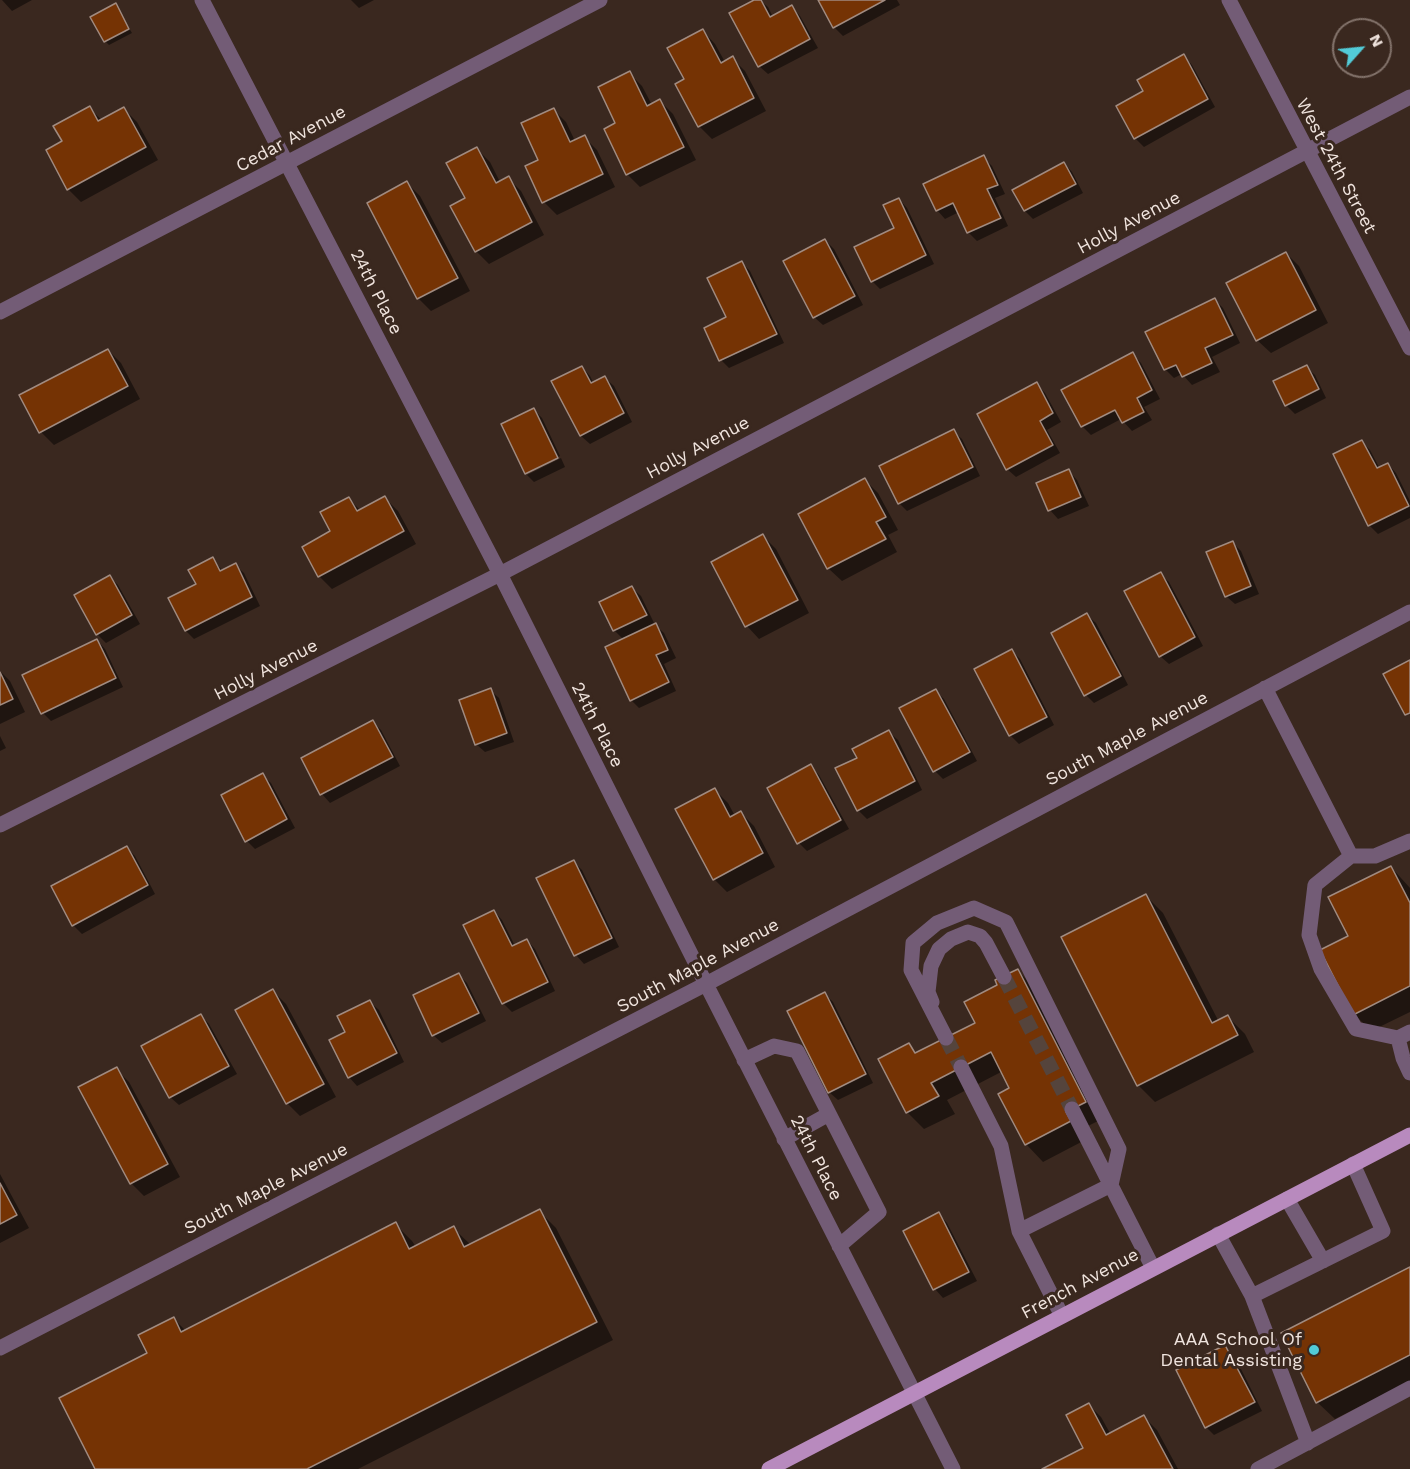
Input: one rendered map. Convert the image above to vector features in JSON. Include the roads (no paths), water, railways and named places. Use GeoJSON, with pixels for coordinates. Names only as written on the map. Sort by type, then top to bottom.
{"type":"FeatureCollection","features":[{"type":"Feature","properties":{"kind":"main road","name":"French Avenue"},"geometry":{"type":"LineString","coordinates":[[771,1468],[1410,1135]]}},
{"type":"Feature","properties":{"kind":"street","name":"24th Place"},"geometry":{"type":"LineString","coordinates":[[202,0],[500,574],[705,984],[953,1469]]}},
{"type":"Feature","properties":{"kind":"street","name":"Cedar Avenue"},"geometry":{"type":"LineString","coordinates":[[0,312],[600,0]]}},
{"type":"Feature","properties":{"kind":"street","name":"West 24th Street"},"geometry":{"type":"LineString","coordinates":[[1229,0],[1410,348]]}},
{"type":"Feature","properties":{"kind":"street","name":"Holly Avenue"},"geometry":{"type":"LineString","coordinates":[[0,825],[500,574],[1410,97]]}},
{"type":"Feature","properties":{"kind":"street","name":"South Maple Avenue"},"geometry":{"type":"LineString","coordinates":[[0,1348],[705,984],[1410,612]]}},
{"type":"Feature","properties":{"kind":"street"},"geometry":{"type":"LineString","coordinates":[[1265,688],[1351,856]]}},
{"type":"Feature","properties":{"kind":"street"},"geometry":{"type":"LineString","coordinates":[[1410,841],[1375,856],[1351,856],[1315,885],[1308,935],[1321,969],[1356,1029],[1404,1035],[1403,1058],[1410,1073]]}},
{"type":"Feature","properties":{"kind":"street"},"geometry":{"type":"LineString","coordinates":[[1004,977],[980,936],[968,932],[951,939],[939,949],[931,966],[928,992],[946,1038],[911,970],[913,943],[937,923],[974,908],[1006,922],[1119,1149],[1111,1185]]}},
{"type":"Feature","properties":{"kind":"street"},"geometry":{"type":"LineString","coordinates":[[744,1060],[774,1046],[797,1051],[879,1212],[839,1246]]}},
{"type":"Feature","properties":{"kind":"street"},"geometry":{"type":"LineString","coordinates":[[961,1067],[1001,1146],[1019,1231],[1062,1316]]}},
{"type":"Feature","properties":{"kind":"street"},"geometry":{"type":"LineString","coordinates":[[1072,1109],[1153,1268]]}},
{"type":"Feature","properties":{"kind":"street"},"geometry":{"type":"LineString","coordinates":[[784,1138],[829,1114]]}},
{"type":"Feature","properties":{"kind":"street"},"geometry":{"type":"LineString","coordinates":[[1252,1296],[1383,1231],[1353,1164]]}},
{"type":"Feature","properties":{"kind":"street"},"geometry":{"type":"LineString","coordinates":[[1019,1231],[1111,1185]]}},
{"type":"Feature","properties":{"kind":"street"},"geometry":{"type":"LineString","coordinates":[[1287,1199],[1323,1262]]}},
{"type":"Feature","properties":{"kind":"street"},"geometry":{"type":"LineString","coordinates":[[1218,1234],[1252,1296],[1308,1443]]}},
{"type":"Feature","properties":{"kind":"street"},"geometry":{"type":"LineString","coordinates":[[1258,1469],[1410,1388]]}},
{"type":"Feature","properties":{"kind":"tunnel"},"geometry":{"type":"LineString","coordinates":[[1004,977],[1072,1109]]}},
{"type":"Feature","properties":{"kind":"tunnel"},"geometry":{"type":"LineString","coordinates":[[946,1038],[961,1067]]}},
{"type":"Feature","properties":{"kind":"place","name":"AAA School Of Dental Assisting"},"geometry":{"type":"Point","coordinates":[1314,1350]}}]}
